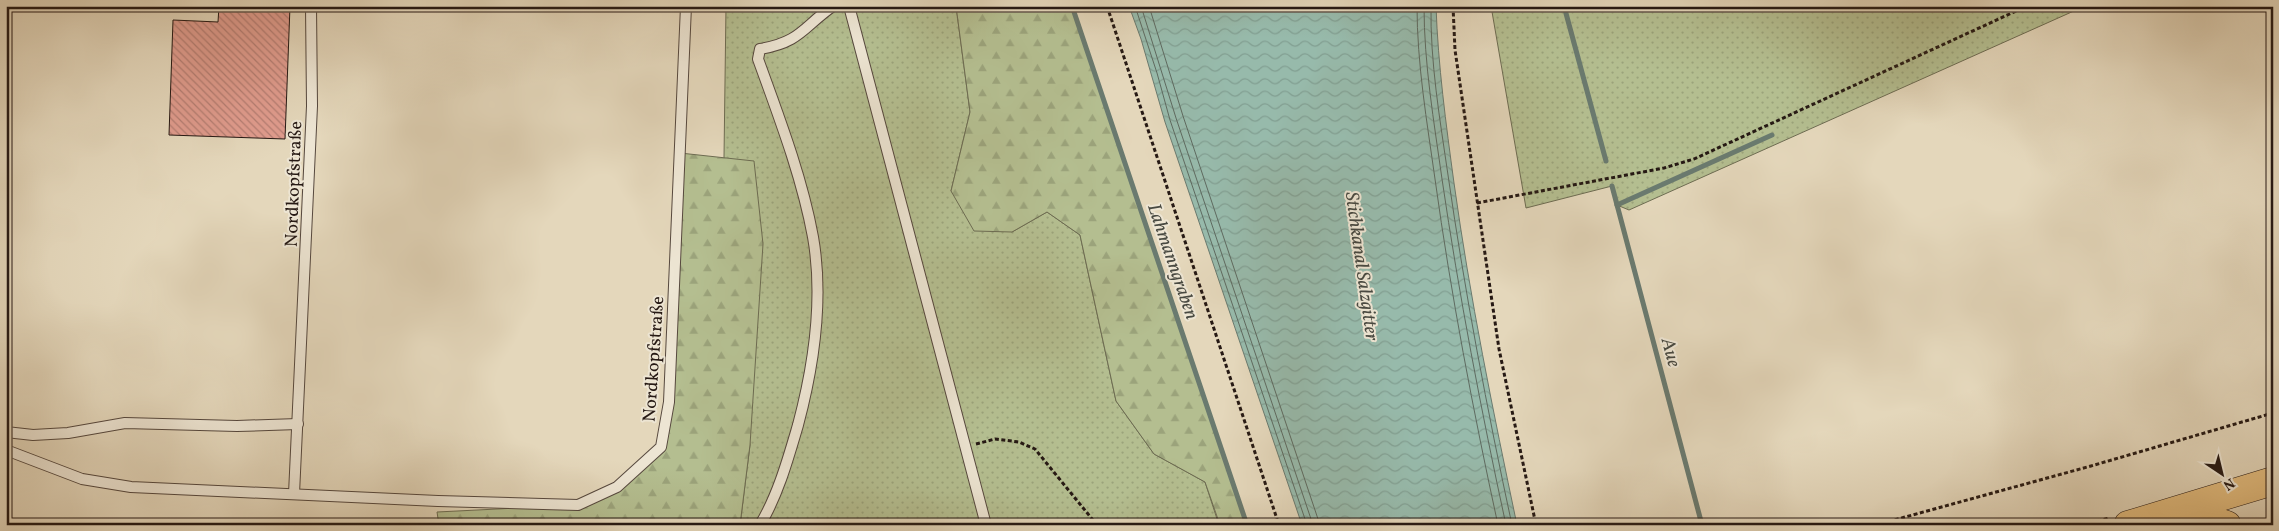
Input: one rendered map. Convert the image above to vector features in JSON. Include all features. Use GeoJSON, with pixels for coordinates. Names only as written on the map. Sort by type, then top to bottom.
{"type":"FeatureCollection","features":[{"type":"Feature","properties":{"kind":"highway"},"geometry":{"type":"LineString","coordinates":[[2128,525],[2273,481]]}},
{"type":"Feature","properties":{"kind":"highway"},"geometry":{"type":"LineString","coordinates":[[2208,523],[2273,498]]}},
{"type":"Feature","properties":{"kind":"lane","name":"Nordkopfstraße"},"geometry":{"type":"LineString","coordinates":[[294,494],[312,106],[311,6]]}},
{"type":"Feature","properties":{"kind":"lane","name":"Nordkopfstraße"},"geometry":{"type":"LineString","coordinates":[[6,450],[82,478],[131,487],[578,505],[617,487],[661,447],[669,402],[686,6]]}},
{"type":"Feature","properties":{"kind":"lane"},"geometry":{"type":"LineString","coordinates":[[760,525],[789,455],[810,379],[818,302],[813,239],[805,202],[758,59],[760,49],[778,46],[796,38],[833,6]]}},
{"type":"Feature","properties":{"kind":"lane"},"geometry":{"type":"LineString","coordinates":[[849,6],[986,525]]}},
{"type":"Feature","properties":{"kind":"lane"},"geometry":{"type":"LineString","coordinates":[[6,432],[33,435],[68,433],[126,423],[238,426],[298,424]]}},
{"type":"Feature","properties":{"kind":"path"},"geometry":{"type":"LineString","coordinates":[[1107,6],[1279,525]]}},
{"type":"Feature","properties":{"kind":"path"},"geometry":{"type":"LineString","coordinates":[[1453,6],[1455,50],[1499,348],[1536,525]]}},
{"type":"Feature","properties":{"kind":"path"},"geometry":{"type":"LineString","coordinates":[[1477,203],[1664,168],[1694,158],[2027,6]]}},
{"type":"Feature","properties":{"kind":"path"},"geometry":{"type":"LineString","coordinates":[[1876,525],[2273,413]]}},
{"type":"Feature","properties":{"kind":"path"},"geometry":{"type":"LineString","coordinates":[[965,446],[995,439],[1019,442],[1035,450],[1098,525]]}},
{"type":"Feature","properties":{"kind":"green space"},"geometry":{"type":"Polygon","coordinates":[[[726,6],[956,6],[970,112],[951,191],[1012,232],[1047,212],[1080,235],[1116,401],[1154,454],[1205,482],[1219,525],[740,525],[750,445],[724,157],[726,6]]]}},
{"type":"Feature","properties":{"kind":"green space"},"geometry":{"type":"Polygon","coordinates":[[[956,6],[1072,6],[1247,525],[1220,525],[1205,482],[1154,454],[1116,401],[1080,235],[1047,212],[1012,232],[974,231],[951,191],[970,112],[956,6]]]}},
{"type":"Feature","properties":{"kind":"green space"},"geometry":{"type":"Polygon","coordinates":[[[1491,6],[2085,6],[1629,210],[1617,205],[1612,186],[1526,208],[1491,6]]]}},
{"type":"Feature","properties":{"kind":"green space"},"geometry":{"type":"Polygon","coordinates":[[[680,153],[754,161],[763,244],[750,445],[740,525],[439,525],[437,512],[578,505],[617,487],[661,447],[669,402],[680,153]]]}},
{"type":"Feature","properties":{"kind":"water","name":"Stichkanal Salzgitter"},"geometry":{"type":"Polygon","coordinates":[[[1129,6],[1436,6],[1443,95],[1460,226],[1482,354],[1517,525],[1302,525],[1165,122],[1141,39],[1129,6]]]}},
{"type":"Feature","properties":{"kind":"building"},"geometry":{"type":"Polygon","coordinates":[[[219,6],[290,6],[285,139],[169,135],[173,20],[218,22],[219,6]]]}},
{"type":"Feature","properties":{"kind":"waterway","name":"Lahmanngraben"},"geometry":{"type":"LineString","coordinates":[[1072,6],[1247,525]]}},
{"type":"Feature","properties":{"kind":"waterway","name":"Aue"},"geometry":{"type":"LineString","coordinates":[[1564,6],[1606,161]]}},
{"type":"Feature","properties":{"kind":"waterway"},"geometry":{"type":"LineString","coordinates":[[1617,205],[1772,135]]}},
{"type":"Feature","properties":{"kind":"waterway","name":"Aue"},"geometry":{"type":"LineString","coordinates":[[1612,186],[1702,525]]}}]}
